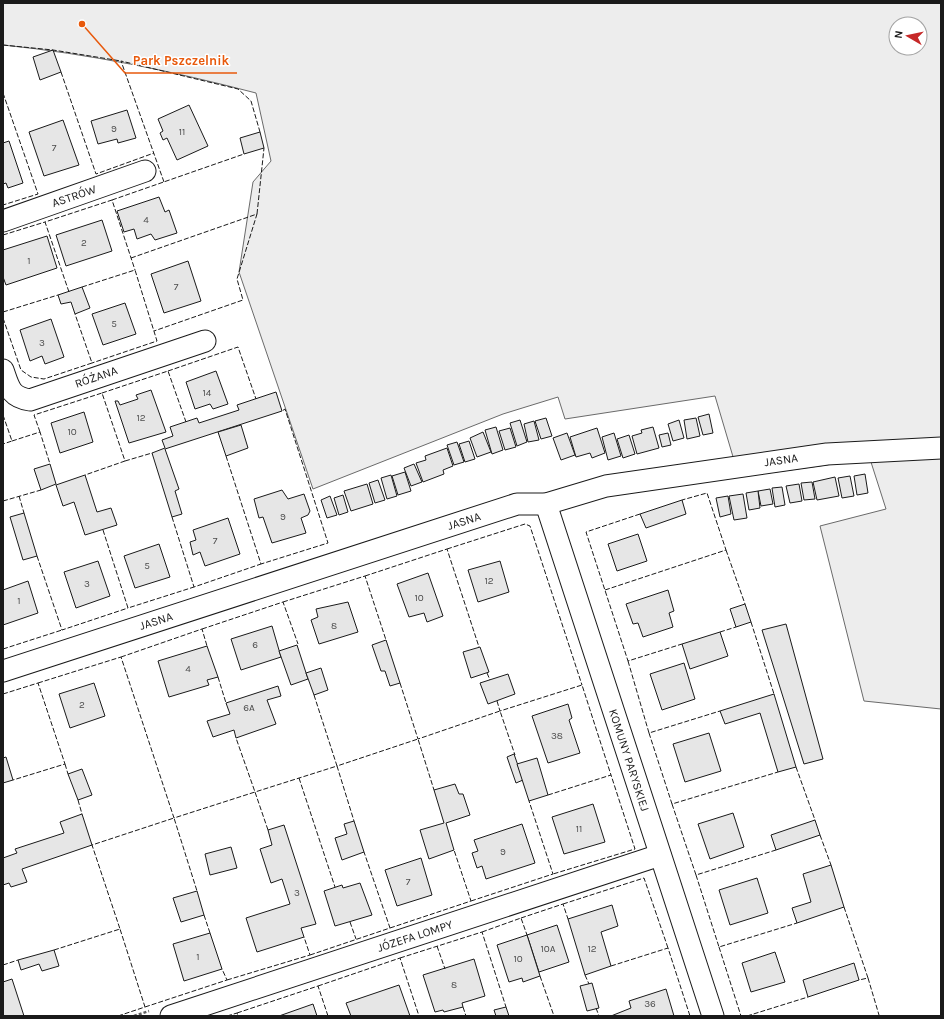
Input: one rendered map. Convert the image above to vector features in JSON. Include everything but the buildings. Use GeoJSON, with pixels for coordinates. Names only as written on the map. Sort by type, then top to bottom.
{"type":"FeatureCollection","features":[{"type":"Feature","properties":{"kind":"street","name":"ASTRÓW"},"geometry":{"type":"LineString","coordinates":[[3,221],[145,171]]}},
{"type":"Feature","properties":{"kind":"street","name":"RÓŻANA"},"geometry":{"type":"LineString","coordinates":[[3,370],[10,390],[19,399],[30,400],[205,341]]}},
{"type":"Feature","properties":{"kind":"street","name":"JASNA"},"geometry":{"type":"LineString","coordinates":[[3,671],[517,504],[546,504],[606,486],[685,473],[827,454],[941,448]]}},
{"type":"Feature","properties":{"kind":"street","name":"KOMUNY PARYSKIEJ"},"geometry":{"type":"LineString","coordinates":[[546,504],[713,1016]]}},
{"type":"Feature","properties":{"kind":"street","name":"JÓZEFA LOMPY"},"geometry":{"type":"LineString","coordinates":[[171,1016],[660,855]]}},
{"type":"Feature","properties":{"kind":"shaded area"},"geometry":{"type":"Polygon","coordinates":[[[3,3],[941,3],[941,709],[864,701],[820,526],[886,509],[870,459],[739,477],[715,396],[565,419],[558,397],[503,414],[313,489],[239,272],[253,182],[271,161],[256,93],[193,77],[131,64],[3,45],[3,3]]]}},
{"type":"Feature","properties":{"kind":"fence"},"geometry":{"type":"LineString","coordinates":[[3,45],[53,50],[121,61]]}},
{"type":"Feature","properties":{"kind":"fence"},"geometry":{"type":"LineString","coordinates":[[164,182],[121,61],[238,89],[251,101],[260,132]]}},
{"type":"Feature","properties":{"kind":"fence"},"geometry":{"type":"LineString","coordinates":[[61,72],[96,174],[154,153]]}},
{"type":"Feature","properties":{"kind":"fence"},"geometry":{"type":"LineString","coordinates":[[3,93],[38,194],[3,205]]}},
{"type":"Feature","properties":{"kind":"fence"},"geometry":{"type":"LineString","coordinates":[[257,214],[264,148]]}},
{"type":"Feature","properties":{"kind":"fence"},"geometry":{"type":"LineString","coordinates":[[112,200],[244,154]]}},
{"type":"Feature","properties":{"kind":"fence"},"geometry":{"type":"LineString","coordinates":[[69,292],[45,222],[112,200],[135,270]]}},
{"type":"Feature","properties":{"kind":"fence"},"geometry":{"type":"LineString","coordinates":[[131,258],[257,214],[237,279],[243,300],[154,331]]}},
{"type":"Feature","properties":{"kind":"fence"},"geometry":{"type":"LineString","coordinates":[[3,235],[45,222]]}},
{"type":"Feature","properties":{"kind":"fence"},"geometry":{"type":"LineString","coordinates":[[82,287],[135,270],[157,341],[92,363]]}},
{"type":"Feature","properties":{"kind":"fence"},"geometry":{"type":"LineString","coordinates":[[3,312],[58,295]]}},
{"type":"Feature","properties":{"kind":"fence"},"geometry":{"type":"LineString","coordinates":[[3,318],[21,370],[31,377],[44,379],[92,363],[75,314]]}},
{"type":"Feature","properties":{"kind":"fence"},"geometry":{"type":"LineString","coordinates":[[168,371],[238,347],[256,399]]}},
{"type":"Feature","properties":{"kind":"fence"},"geometry":{"type":"LineString","coordinates":[[102,393],[168,371],[186,422]]}},
{"type":"Feature","properties":{"kind":"fence"},"geometry":{"type":"LineString","coordinates":[[40,432],[34,415],[102,393],[125,461],[85,475]]}},
{"type":"Feature","properties":{"kind":"fence"},"geometry":{"type":"LineString","coordinates":[[226,456],[261,564],[328,543],[285,409],[282,411]]}},
{"type":"Feature","properties":{"kind":"fence"},"geometry":{"type":"LineString","coordinates":[[3,415],[12,441],[3,444]]}},
{"type":"Feature","properties":{"kind":"fence"},"geometry":{"type":"LineString","coordinates":[[12,441],[40,432],[50,464]]}},
{"type":"Feature","properties":{"kind":"fence"},"geometry":{"type":"LineString","coordinates":[[125,461],[152,453]]}},
{"type":"Feature","properties":{"kind":"fence"},"geometry":{"type":"LineString","coordinates":[[3,501],[41,490]]}},
{"type":"Feature","properties":{"kind":"fence"},"geometry":{"type":"LineString","coordinates":[[605,590],[726,550],[707,493],[682,500]]}},
{"type":"Feature","properties":{"kind":"fence"},"geometry":{"type":"LineString","coordinates":[[19,496],[24,513]]}},
{"type":"Feature","properties":{"kind":"fence"},"geometry":{"type":"LineString","coordinates":[[640,514],[586,532],[628,661],[682,644]]}},
{"type":"Feature","properties":{"kind":"fence"},"geometry":{"type":"LineString","coordinates":[[172,517],[194,587],[261,564]]}},
{"type":"Feature","properties":{"kind":"fence"},"geometry":{"type":"LineString","coordinates":[[447,549],[525,524],[530,526],[582,685]]}},
{"type":"Feature","properties":{"kind":"fence"},"geometry":{"type":"LineString","coordinates":[[103,530],[128,608],[194,587]]}},
{"type":"Feature","properties":{"kind":"fence"},"geometry":{"type":"LineString","coordinates":[[365,576],[447,549],[479,647]]}},
{"type":"Feature","properties":{"kind":"fence"},"geometry":{"type":"LineString","coordinates":[[726,550],[745,604]]}},
{"type":"Feature","properties":{"kind":"fence"},"geometry":{"type":"LineString","coordinates":[[37,556],[62,630],[128,608]]}},
{"type":"Feature","properties":{"kind":"fence"},"geometry":{"type":"LineString","coordinates":[[283,602],[365,576],[386,640]]}},
{"type":"Feature","properties":{"kind":"fence"},"geometry":{"type":"LineString","coordinates":[[202,629],[283,602],[298,644]]}},
{"type":"Feature","properties":{"kind":"fence"},"geometry":{"type":"LineString","coordinates":[[751,622],[774,694]]}},
{"type":"Feature","properties":{"kind":"fence"},"geometry":{"type":"LineString","coordinates":[[720,632],[736,627]]}},
{"type":"Feature","properties":{"kind":"fence"},"geometry":{"type":"LineString","coordinates":[[121,657],[202,629],[207,646]]}},
{"type":"Feature","properties":{"kind":"fence"},"geometry":{"type":"LineString","coordinates":[[3,649],[62,630]]}},
{"type":"Feature","properties":{"kind":"fence"},"geometry":{"type":"LineString","coordinates":[[38,683],[121,657],[174,818],[255,792],[236,738]]}},
{"type":"Feature","properties":{"kind":"fence"},"geometry":{"type":"LineString","coordinates":[[628,661],[649,733],[720,711]]}},
{"type":"Feature","properties":{"kind":"fence"},"geometry":{"type":"LineString","coordinates":[[487,673],[490,680]]}},
{"type":"Feature","properties":{"kind":"fence"},"geometry":{"type":"LineString","coordinates":[[218,677],[226,703]]}},
{"type":"Feature","properties":{"kind":"fence"},"geometry":{"type":"LineString","coordinates":[[3,694],[38,683],[65,764],[13,780]]}},
{"type":"Feature","properties":{"kind":"fence"},"geometry":{"type":"LineString","coordinates":[[400,683],[418,739],[500,711],[515,755]]}},
{"type":"Feature","properties":{"kind":"fence"},"geometry":{"type":"LineString","coordinates":[[497,701],[500,711],[582,685],[611,775]]}},
{"type":"Feature","properties":{"kind":"fence"},"geometry":{"type":"LineString","coordinates":[[314,695],[337,766],[418,739],[434,790]]}},
{"type":"Feature","properties":{"kind":"fence"},"geometry":{"type":"LineString","coordinates":[[649,733],[672,804],[778,772]]}},
{"type":"Feature","properties":{"kind":"fence"},"geometry":{"type":"LineString","coordinates":[[65,764],[68,774]]}},
{"type":"Feature","properties":{"kind":"fence"},"geometry":{"type":"LineString","coordinates":[[268,830],[255,792],[337,766],[354,821]]}},
{"type":"Feature","properties":{"kind":"fence"},"geometry":{"type":"LineString","coordinates":[[796,767],[815,820]]}},
{"type":"Feature","properties":{"kind":"fence"},"geometry":{"type":"LineString","coordinates":[[548,795],[611,775],[635,849],[553,874]]}},
{"type":"Feature","properties":{"kind":"fence"},"geometry":{"type":"LineString","coordinates":[[299,778],[335,887]]}},
{"type":"Feature","properties":{"kind":"fence"},"geometry":{"type":"LineString","coordinates":[[78,800],[82,814]]}},
{"type":"Feature","properties":{"kind":"fence"},"geometry":{"type":"LineString","coordinates":[[471,901],[553,874],[529,801]]}},
{"type":"Feature","properties":{"kind":"fence"},"geometry":{"type":"LineString","coordinates":[[672,804],[696,875],[776,850]]}},
{"type":"Feature","properties":{"kind":"fence"},"geometry":{"type":"LineString","coordinates":[[54,950],[120,929],[92,845],[174,818],[197,891]]}},
{"type":"Feature","properties":{"kind":"fence"},"geometry":{"type":"LineString","coordinates":[[820,835],[831,865]]}},
{"type":"Feature","properties":{"kind":"fence"},"geometry":{"type":"LineString","coordinates":[[390,928],[471,901],[454,850]]}},
{"type":"Feature","properties":{"kind":"fence"},"geometry":{"type":"LineString","coordinates":[[310,955],[390,928],[364,852]]}},
{"type":"Feature","properties":{"kind":"fence"},"geometry":{"type":"LineString","coordinates":[[696,875],[719,947],[797,923]]}},
{"type":"Feature","properties":{"kind":"fence"},"geometry":{"type":"LineString","coordinates":[[563,904],[644,878],[668,948]]}},
{"type":"Feature","properties":{"kind":"fence"},"geometry":{"type":"LineString","coordinates":[[521,918],[563,904],[568,919]]}},
{"type":"Feature","properties":{"kind":"fence"},"geometry":{"type":"LineString","coordinates":[[844,907],[868,978],[859,980]]}},
{"type":"Feature","properties":{"kind":"fence"},"geometry":{"type":"LineString","coordinates":[[204,915],[210,933]]}},
{"type":"Feature","properties":{"kind":"fence"},"geometry":{"type":"LineString","coordinates":[[482,932],[521,918],[527,935]]}},
{"type":"Feature","properties":{"kind":"fence"},"geometry":{"type":"LineString","coordinates":[[350,922],[356,939]]}},
{"type":"Feature","properties":{"kind":"fence"},"geometry":{"type":"LineString","coordinates":[[118,1016],[145,1007],[120,929]]}},
{"type":"Feature","properties":{"kind":"fence"},"geometry":{"type":"LineString","coordinates":[[400,958],[482,932],[506,1007]]}},
{"type":"Feature","properties":{"kind":"fence"},"geometry":{"type":"LineString","coordinates":[[227,980],[310,955],[304,937]]}},
{"type":"Feature","properties":{"kind":"fence"},"geometry":{"type":"LineString","coordinates":[[437,946],[445,969]]}},
{"type":"Feature","properties":{"kind":"fence"},"geometry":{"type":"LineString","coordinates":[[719,947],[741,1016]]}},
{"type":"Feature","properties":{"kind":"fence"},"geometry":{"type":"LineString","coordinates":[[611,966],[668,948],[690,1016]]}},
{"type":"Feature","properties":{"kind":"fence"},"geometry":{"type":"LineString","coordinates":[[318,986],[400,958],[419,1016]]}},
{"type":"Feature","properties":{"kind":"fence"},"geometry":{"type":"LineString","coordinates":[[3,965],[18,960]]}},
{"type":"Feature","properties":{"kind":"fence"},"geometry":{"type":"LineString","coordinates":[[145,1007],[227,980],[222,969]]}},
{"type":"Feature","properties":{"kind":"fence"},"geometry":{"type":"LineString","coordinates":[[585,975],[589,984]]}},
{"type":"Feature","properties":{"kind":"fence"},"geometry":{"type":"LineString","coordinates":[[540,976],[554,1016]]}},
{"type":"Feature","properties":{"kind":"fence"},"geometry":{"type":"LineString","coordinates":[[868,978],[879,1015]]}},
{"type":"Feature","properties":{"kind":"fence"},"geometry":{"type":"LineString","coordinates":[[237,1013],[318,986],[328,1016]]}},
{"type":"Feature","properties":{"kind":"fence"},"geometry":{"type":"LineString","coordinates":[[747,1016],[808,997]]}},
{"type":"Feature","properties":{"kind":"fence"},"geometry":{"type":"LineString","coordinates":[[463,1007],[466,1016]]}},
{"type":"Feature","properties":{"kind":"fence"},"geometry":{"type":"LineString","coordinates":[[596,1008],[599,1016]]}},
{"type":"Feature","properties":{"kind":"fence"},"geometry":{"type":"LineString","coordinates":[[227,1016],[237,1013],[238,1016]]}},
{"type":"Feature","properties":{"kind":"place","name":"Park Pszczelnik"},"geometry":{"type":"Point","coordinates":[82,24]}}]}
